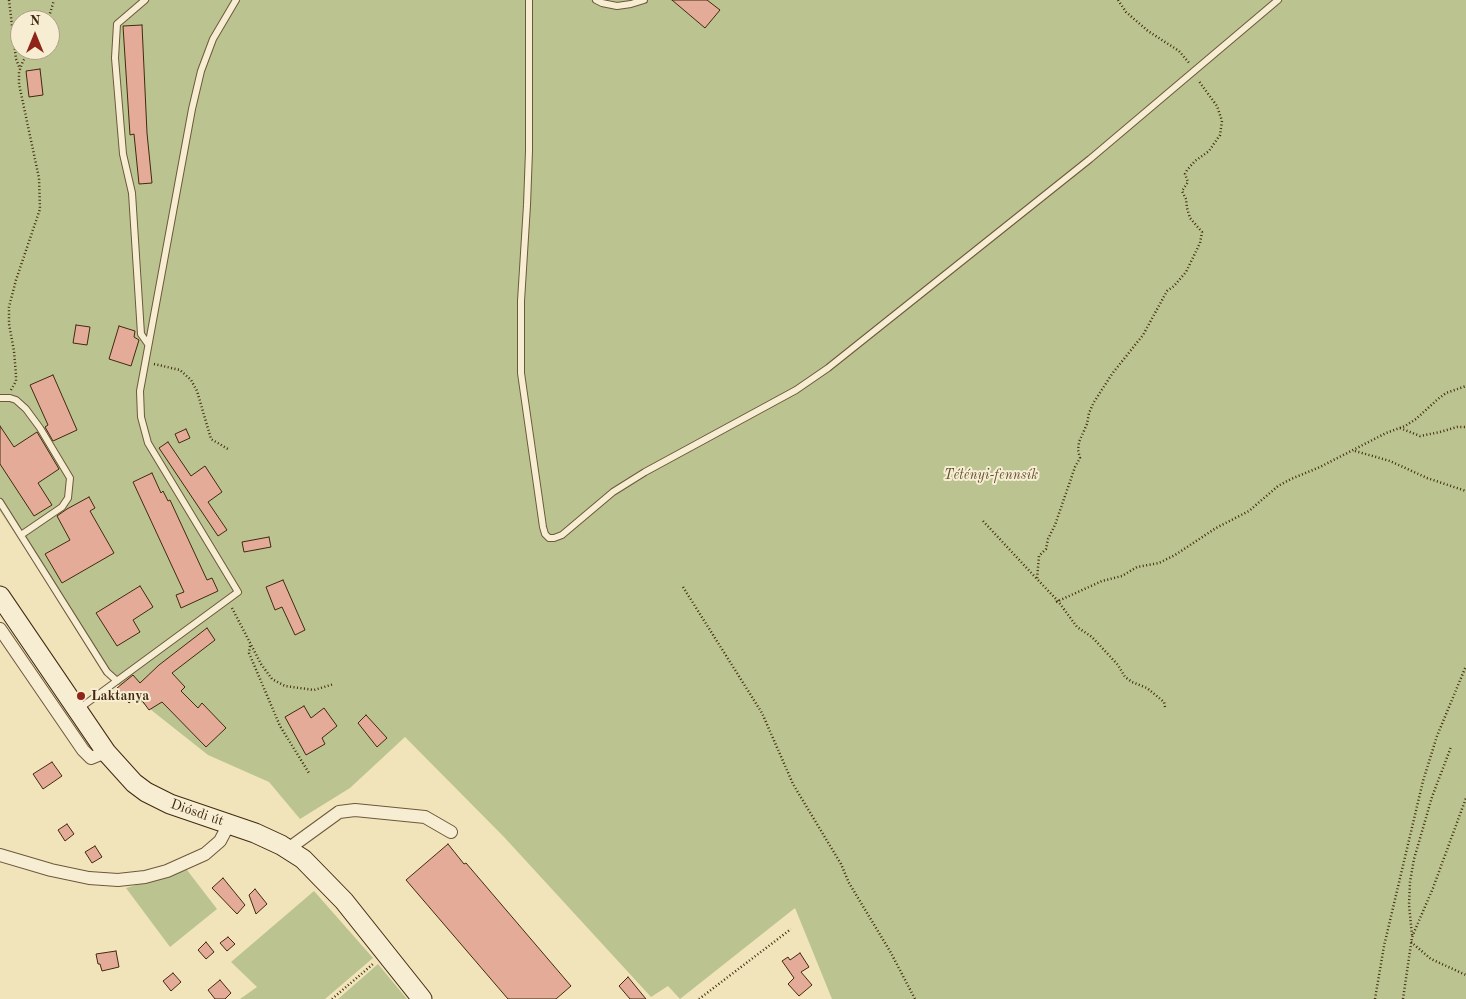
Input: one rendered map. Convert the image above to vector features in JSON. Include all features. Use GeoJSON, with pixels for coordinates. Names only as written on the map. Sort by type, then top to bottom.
{"type":"FeatureCollection","features":[{"type":"Feature","properties":{"kind":"main road","name":"Diósdi út"},"geometry":{"type":"LineString","coordinates":[[0,596],[106,752],[124,773],[146,792],[177,807],[255,833],[288,849],[315,870],[338,895],[422,999]]}},
{"type":"Feature","properties":{"kind":"street"},"geometry":{"type":"LineString","coordinates":[[0,629],[83,750],[91,758],[106,752]]}},
{"type":"Feature","properties":{"kind":"street"},"geometry":{"type":"LineString","coordinates":[[288,849],[339,812],[355,810],[425,816],[451,832]]}},
{"type":"Feature","properties":{"kind":"street"},"geometry":{"type":"LineString","coordinates":[[0,855],[89,878],[118,880],[144,877],[167,871],[205,854],[220,841],[229,824]]}},
{"type":"Feature","properties":{"kind":"lane"},"geometry":{"type":"LineString","coordinates":[[145,0],[117,24],[115,58],[123,154],[132,193],[141,334],[148,344]]}},
{"type":"Feature","properties":{"kind":"lane"},"geometry":{"type":"LineString","coordinates":[[77,710],[238,592],[148,443],[141,418],[140,391],[192,109],[201,71],[213,39],[236,0]]}},
{"type":"Feature","properties":{"kind":"lane"},"geometry":{"type":"LineString","coordinates":[[529,0],[528,169],[521,301],[521,373],[542,527],[549,538],[562,535],[614,492],[645,472],[796,390],[828,368],[1090,159],[1278,0]]}},
{"type":"Feature","properties":{"kind":"lane"},"geometry":{"type":"LineString","coordinates":[[596,0],[617,6],[644,0]]}},
{"type":"Feature","properties":{"kind":"lane"},"geometry":{"type":"LineString","coordinates":[[2,398],[16,400],[26,409],[40,428],[70,478],[68,498],[62,506],[21,535]]}},
{"type":"Feature","properties":{"kind":"lane"},"geometry":{"type":"LineString","coordinates":[[0,502],[107,672],[117,682]]}},
{"type":"Feature","properties":{"kind":"path"},"geometry":{"type":"LineString","coordinates":[[9,0],[16,59],[20,68]]}},
{"type":"Feature","properties":{"kind":"path"},"geometry":{"type":"LineString","coordinates":[[1038,579],[1039,556],[1046,549],[1048,539],[1055,526],[1075,467],[1080,458],[1079,442],[1087,424],[1088,413],[1112,374],[1143,335],[1167,290],[1174,286],[1186,272],[1200,243],[1202,232],[1190,218],[1186,199],[1182,191],[1188,182],[1187,170],[1195,161],[1209,152],[1220,135],[1222,121],[1217,106],[1199,81],[1195,70],[1179,51],[1148,31],[1126,12],[1118,0]]}},
{"type":"Feature","properties":{"kind":"path"},"geometry":{"type":"LineString","coordinates":[[2,398],[12,388],[16,375],[9,324],[11,296],[40,209],[39,178],[19,84],[20,68],[24,60]]}},
{"type":"Feature","properties":{"kind":"path"},"geometry":{"type":"LineString","coordinates":[[145,363],[180,370],[191,380],[197,391],[211,439],[228,449]]}},
{"type":"Feature","properties":{"kind":"path"},"geometry":{"type":"LineString","coordinates":[[1057,601],[1102,581],[1122,576],[1137,567],[1160,563],[1216,528],[1249,511],[1278,486],[1400,428],[1416,419],[1446,393],[1466,386]]}},
{"type":"Feature","properties":{"kind":"path"},"geometry":{"type":"LineString","coordinates":[[1400,428],[1420,436],[1458,427],[1466,427]]}},
{"type":"Feature","properties":{"kind":"path"},"geometry":{"type":"LineString","coordinates":[[1354,450],[1390,461],[1427,478],[1466,491]]}},
{"type":"Feature","properties":{"kind":"path"},"geometry":{"type":"LineString","coordinates":[[983,521],[1038,579],[1077,627],[1092,638],[1118,665],[1124,677],[1147,688],[1164,702],[1165,707]]}},
{"type":"Feature","properties":{"kind":"path"},"geometry":{"type":"LineString","coordinates":[[683,587],[762,713],[793,784],[841,864],[849,883],[891,952],[915,999]]}},
{"type":"Feature","properties":{"kind":"path"},"geometry":{"type":"LineString","coordinates":[[228,599],[260,664],[272,679],[284,686],[314,690],[334,684]]}},
{"type":"Feature","properties":{"kind":"path"},"geometry":{"type":"LineString","coordinates":[[250,645],[249,653],[280,726],[309,773]]}},
{"type":"Feature","properties":{"kind":"path"},"geometry":{"type":"LineString","coordinates":[[1375,999],[1384,946],[1423,781],[1437,736],[1466,666]]}},
{"type":"Feature","properties":{"kind":"path"},"geometry":{"type":"LineString","coordinates":[[1412,937],[1409,905],[1414,859],[1432,797],[1451,747]]}},
{"type":"Feature","properties":{"kind":"path"},"geometry":{"type":"LineString","coordinates":[[1403,999],[1412,937],[1433,888],[1466,798]]}},
{"type":"Feature","properties":{"kind":"path"},"geometry":{"type":"LineString","coordinates":[[699,999],[791,928]]}},
{"type":"Feature","properties":{"kind":"path"},"geometry":{"type":"LineString","coordinates":[[1411,942],[1431,959],[1466,976]]}},
{"type":"Feature","properties":{"kind":"path"},"geometry":{"type":"LineString","coordinates":[[332,999],[386,953]]}},
{"type":"Feature","properties":{"kind":"green space","name":"Tétényi-fennsík"},"geometry":{"type":"Polygon","coordinates":[[[0,0],[1466,0],[1466,999],[832,999],[795,908],[680,999],[668,986],[651,997],[504,837],[405,737],[350,788],[300,819],[269,782],[208,755],[107,675],[0,511],[0,0]]]}},
{"type":"Feature","properties":{"kind":"green space"},"geometry":{"type":"Polygon","coordinates":[[[187,870],[217,909],[170,947],[126,888],[187,870]]]}},
{"type":"Feature","properties":{"kind":"green space"},"geometry":{"type":"Polygon","coordinates":[[[314,891],[373,958],[325,999],[240,999],[257,987],[231,962],[314,891]]]}},
{"type":"Feature","properties":{"kind":"green space"},"geometry":{"type":"Polygon","coordinates":[[[378,964],[407,999],[338,999],[378,964]]]}},
{"type":"Feature","properties":{"kind":"building"},"geometry":{"type":"Polygon","coordinates":[[[672,0],[707,0],[720,10],[705,28],[672,0]]]}},
{"type":"Feature","properties":{"kind":"building"},"geometry":{"type":"Polygon","coordinates":[[[142,25],[147,133],[152,183],[139,184],[134,134],[130,135],[123,26],[142,25]]]}},
{"type":"Feature","properties":{"kind":"building"},"geometry":{"type":"Polygon","coordinates":[[[40,69],[43,95],[29,97],[26,71],[40,69]]]}},
{"type":"Feature","properties":{"kind":"building"},"geometry":{"type":"Polygon","coordinates":[[[76,325],[90,327],[87,345],[73,343],[76,325]]]}},
{"type":"Feature","properties":{"kind":"building"},"geometry":{"type":"Polygon","coordinates":[[[119,326],[135,331],[134,337],[139,340],[131,366],[109,359],[119,326]]]}},
{"type":"Feature","properties":{"kind":"building"},"geometry":{"type":"Polygon","coordinates":[[[53,375],[77,430],[53,441],[45,427],[48,425],[30,385],[53,375]]]}},
{"type":"Feature","properties":{"kind":"building"},"geometry":{"type":"Polygon","coordinates":[[[0,426],[14,447],[37,432],[59,469],[38,483],[52,505],[34,516],[0,464],[0,426]]]}},
{"type":"Feature","properties":{"kind":"building"},"geometry":{"type":"Polygon","coordinates":[[[186,429],[190,438],[179,443],[175,434],[186,429]]]}},
{"type":"Feature","properties":{"kind":"building"},"geometry":{"type":"Polygon","coordinates":[[[168,442],[191,476],[205,466],[222,492],[208,502],[227,530],[218,536],[159,448],[168,442]]]}},
{"type":"Feature","properties":{"kind":"building"},"geometry":{"type":"Polygon","coordinates":[[[152,473],[161,493],[163,491],[168,501],[170,500],[207,580],[212,578],[218,591],[181,608],[176,595],[184,592],[133,482],[152,473]]]}},
{"type":"Feature","properties":{"kind":"building"},"geometry":{"type":"Polygon","coordinates":[[[89,497],[95,508],[90,511],[114,553],[62,583],[45,554],[70,540],[57,516],[89,497]]]}},
{"type":"Feature","properties":{"kind":"building"},"geometry":{"type":"Polygon","coordinates":[[[269,537],[271,547],[244,552],[242,542],[269,537]]]}},
{"type":"Feature","properties":{"kind":"building"},"geometry":{"type":"Polygon","coordinates":[[[283,580],[305,630],[295,635],[282,607],[275,610],[266,587],[283,580]]]}},
{"type":"Feature","properties":{"kind":"building"},"geometry":{"type":"Polygon","coordinates":[[[140,586],[153,607],[133,620],[140,632],[117,646],[96,613],[140,586]]]}},
{"type":"Feature","properties":{"kind":"building"},"geometry":{"type":"Polygon","coordinates":[[[207,628],[215,640],[172,673],[185,687],[181,691],[198,708],[202,703],[226,728],[206,747],[162,702],[149,710],[138,695],[129,703],[117,688],[133,675],[140,683],[159,665],[207,628]]]}},
{"type":"Feature","properties":{"kind":"building"},"geometry":{"type":"Polygon","coordinates":[[[304,706],[311,718],[324,708],[337,726],[322,738],[325,744],[306,755],[285,717],[304,706]]]}},
{"type":"Feature","properties":{"kind":"building"},"geometry":{"type":"Polygon","coordinates":[[[366,715],[387,738],[377,747],[358,723],[366,715]]]}},
{"type":"Feature","properties":{"kind":"building"},"geometry":{"type":"Polygon","coordinates":[[[52,762],[62,776],[43,789],[33,774],[52,762]]]}},
{"type":"Feature","properties":{"kind":"building"},"geometry":{"type":"Polygon","coordinates":[[[67,824],[74,834],[65,841],[58,830],[67,824]]]}},
{"type":"Feature","properties":{"kind":"building"},"geometry":{"type":"Polygon","coordinates":[[[448,844],[571,986],[556,999],[508,999],[406,880],[448,844]]]}},
{"type":"Feature","properties":{"kind":"building"},"geometry":{"type":"Polygon","coordinates":[[[95,846],[102,857],[92,863],[85,852],[95,846]]]}},
{"type":"Feature","properties":{"kind":"building"},"geometry":{"type":"Polygon","coordinates":[[[223,878],[245,905],[237,914],[212,888],[223,878]]]}},
{"type":"Feature","properties":{"kind":"building"},"geometry":{"type":"Polygon","coordinates":[[[255,889],[267,904],[256,914],[249,895],[255,889]]]}},
{"type":"Feature","properties":{"kind":"building"},"geometry":{"type":"Polygon","coordinates":[[[228,937],[235,944],[227,951],[220,943],[228,937]]]}},
{"type":"Feature","properties":{"kind":"building"},"geometry":{"type":"Polygon","coordinates":[[[206,942],[214,952],[206,959],[198,950],[206,942]]]}},
{"type":"Feature","properties":{"kind":"building"},"geometry":{"type":"Polygon","coordinates":[[[116,951],[119,967],[102,971],[96,954],[116,951]]]}},
{"type":"Feature","properties":{"kind":"building"},"geometry":{"type":"Polygon","coordinates":[[[800,953],[809,967],[801,972],[812,985],[799,996],[788,984],[794,978],[782,961],[788,957],[790,960],[800,953]]]}},
{"type":"Feature","properties":{"kind":"building"},"geometry":{"type":"Polygon","coordinates":[[[173,973],[181,982],[171,991],[163,981],[173,973]]]}},
{"type":"Feature","properties":{"kind":"building"},"geometry":{"type":"Polygon","coordinates":[[[628,977],[646,999],[630,999],[619,986],[628,977]]]}},
{"type":"Feature","properties":{"kind":"building"},"geometry":{"type":"Polygon","coordinates":[[[220,980],[231,993],[225,999],[215,999],[208,990],[220,980]]]}},
{"type":"Feature","properties":{"kind":"place","name":"Laktanya"},"geometry":{"type":"Point","coordinates":[81,696]}}]}
